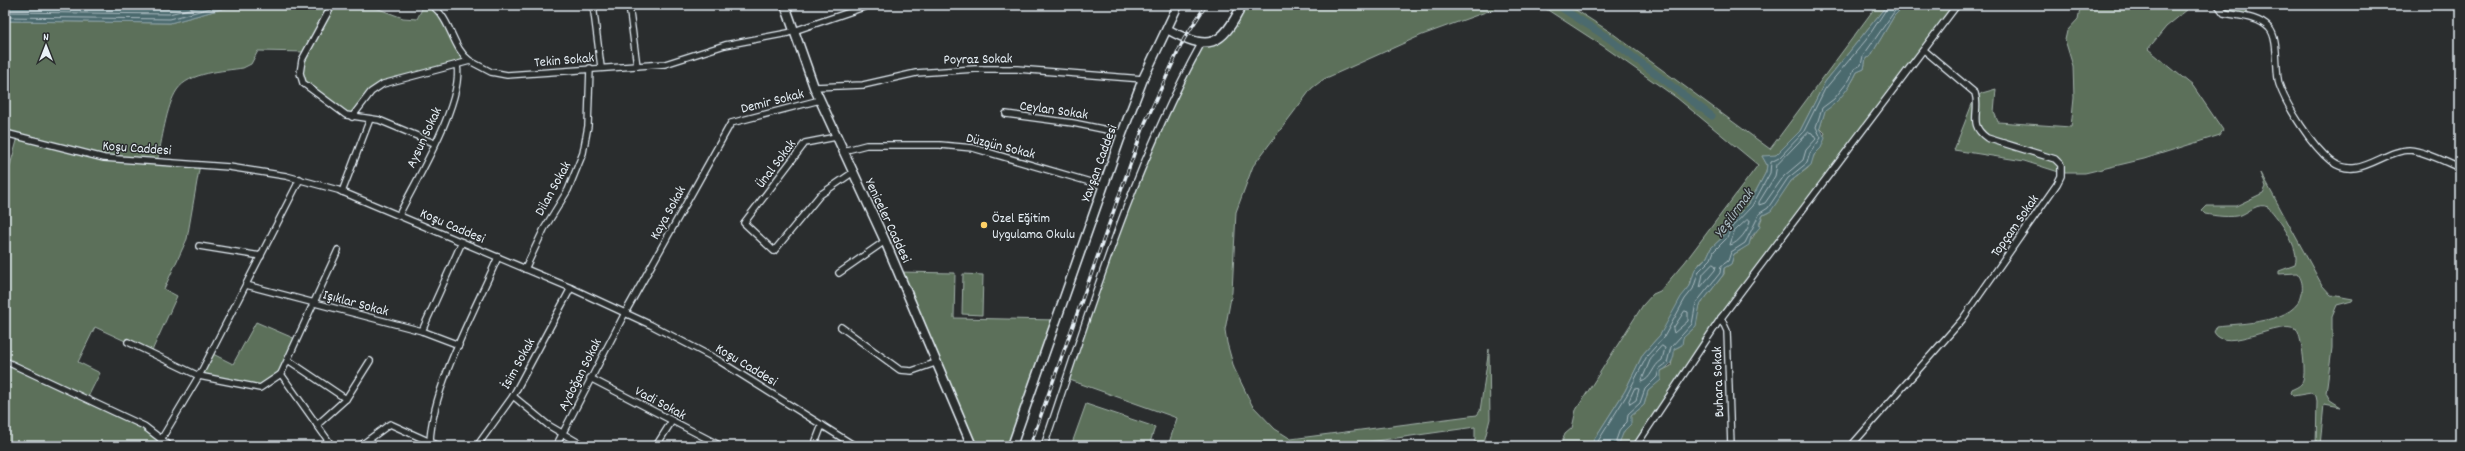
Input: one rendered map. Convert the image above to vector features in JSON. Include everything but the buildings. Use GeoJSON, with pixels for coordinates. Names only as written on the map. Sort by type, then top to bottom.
{"type":"FeatureCollection","features":[{"type":"Feature","properties":{"kind":"street"},"geometry":{"type":"LineString","coordinates":[[332,5],[302,60],[301,77],[308,88],[339,112],[352,117],[379,120],[434,144]]}},
{"type":"Feature","properties":{"kind":"street"},"geometry":{"type":"LineString","coordinates":[[352,117],[376,87],[470,61],[461,50],[445,19],[431,5]]}},
{"type":"Feature","properties":{"kind":"street"},"geometry":{"type":"LineString","coordinates":[[593,5],[601,67]]}},
{"type":"Feature","properties":{"kind":"street"},"geometry":{"type":"LineString","coordinates":[[628,5],[637,66]]}},
{"type":"Feature","properties":{"kind":"street","name":"Yeniceler Caddesi"},"geometry":{"type":"LineString","coordinates":[[784,5],[795,31],[814,87],[852,173],[885,241],[938,362],[972,446]]}},
{"type":"Feature","properties":{"kind":"street","name":"Tekin Sokak"},"geometry":{"type":"LineString","coordinates":[[470,61],[491,72],[507,75],[601,67],[666,64],[725,45],[795,31],[870,5]]}},
{"type":"Feature","properties":{"kind":"street","name":"Yavşan Caddesi"},"geometry":{"type":"LineString","coordinates":[[1012,446],[1122,132],[1143,79],[1178,5]]}},
{"type":"Feature","properties":{"kind":"street"},"geometry":{"type":"LineString","coordinates":[[1167,29],[1184,39],[1200,44],[1216,40],[1225,33],[1242,5]]}},
{"type":"Feature","properties":{"kind":"street"},"geometry":{"type":"LineString","coordinates":[[1636,446],[1721,318],[1957,5]]}},
{"type":"Feature","properties":{"kind":"street"},"geometry":{"type":"LineString","coordinates":[[2218,5],[2224,13],[2251,18],[2269,28],[2274,40],[2276,70],[2284,96],[2314,141],[2331,161],[2341,166],[2361,167],[2399,152],[2411,150],[2460,168]]}},
{"type":"Feature","properties":{"kind":"street"},"geometry":{"type":"LineString","coordinates":[[1044,446],[1135,183],[1178,84],[1200,44]]}},
{"type":"Feature","properties":{"kind":"street","name":"Topçam Sokak"},"geometry":{"type":"LineString","coordinates":[[1851,446],[1962,320],[2061,176],[2061,165],[2055,159],[1988,138],[1980,134],[1975,120],[1978,108],[1975,93],[1924,50]]}},
{"type":"Feature","properties":{"kind":"street","name":"Aysun Sokak"},"geometry":{"type":"LineString","coordinates":[[399,215],[434,144],[452,103],[457,80],[457,65]]}},
{"type":"Feature","properties":{"kind":"street","name":"Dilan Sokak"},"geometry":{"type":"LineString","coordinates":[[525,269],[544,229],[568,190],[583,153],[588,126],[590,68]]}},
{"type":"Feature","properties":{"kind":"street","name":"Poyraz Sokak"},"geometry":{"type":"LineString","coordinates":[[814,87],[863,85],[916,73],[975,69],[1017,70],[1143,79]]}},
{"type":"Feature","properties":{"kind":"street","name":"Demir Sokak"},"geometry":{"type":"LineString","coordinates":[[731,123],[820,100]]}},
{"type":"Feature","properties":{"kind":"street","name":"Ceylan Sokak"},"geometry":{"type":"LineString","coordinates":[[1006,114],[1073,123],[1122,132]]}},
{"type":"Feature","properties":{"kind":"street"},"geometry":{"type":"LineString","coordinates":[[342,192],[370,119]]}},
{"type":"Feature","properties":{"kind":"street","name":"Kaya Sokak"},"geometry":{"type":"LineString","coordinates":[[624,313],[731,123]]}},
{"type":"Feature","properties":{"kind":"street","name":"Koşu Caddesi"},"geometry":{"type":"LineString","coordinates":[[5,133],[74,152],[122,160],[200,164],[300,179],[342,192],[571,288],[624,313],[718,360],[855,446]]}},
{"type":"Feature","properties":{"kind":"street","name":"Ünal Sokak"},"geometry":{"type":"LineString","coordinates":[[836,137],[805,143],[744,223],[774,251],[820,195],[852,173]]}},
{"type":"Feature","properties":{"kind":"street","name":"Düzgün Sokak"},"geometry":{"type":"LineString","coordinates":[[843,151],[866,145],[940,145],[973,148],[1104,186]]}},
{"type":"Feature","properties":{"kind":"street"},"geometry":{"type":"LineString","coordinates":[[160,446],[162,438],[199,376],[300,179]]}},
{"type":"Feature","properties":{"kind":"street"},"geometry":{"type":"LineString","coordinates":[[839,273],[885,241]]}},
{"type":"Feature","properties":{"kind":"street"},"geometry":{"type":"LineString","coordinates":[[422,332],[462,242]]}},
{"type":"Feature","properties":{"kind":"street"},"geometry":{"type":"LineString","coordinates":[[199,246],[261,256]]}},
{"type":"Feature","properties":{"kind":"street"},"geometry":{"type":"LineString","coordinates":[[128,342],[199,376],[256,388],[281,374],[316,304],[338,250]]}},
{"type":"Feature","properties":{"kind":"street"},"geometry":{"type":"LineString","coordinates":[[430,442],[433,417],[459,345],[498,257]]}},
{"type":"Feature","properties":{"kind":"street","name":"Işıklar Sokak"},"geometry":{"type":"LineString","coordinates":[[246,285],[422,332],[459,345]]}},
{"type":"Feature","properties":{"kind":"street","name":"İsim Sokak"},"geometry":{"type":"LineString","coordinates":[[476,446],[513,396],[571,288]]}},
{"type":"Feature","properties":{"kind":"street","name":"Aydoğan Sokak"},"geometry":{"type":"LineString","coordinates":[[556,446],[624,313]]}},
{"type":"Feature","properties":{"kind":"street","name":"Buhara Sokak"},"geometry":{"type":"LineString","coordinates":[[1721,318],[1727,331],[1731,446]]}},
{"type":"Feature","properties":{"kind":"street"},"geometry":{"type":"LineString","coordinates":[[841,327],[900,370],[912,371],[938,362]]}},
{"type":"Feature","properties":{"kind":"street"},"geometry":{"type":"LineString","coordinates":[[288,360],[346,399]]}},
{"type":"Feature","properties":{"kind":"street"},"geometry":{"type":"LineString","coordinates":[[317,424],[346,399],[370,361]]}},
{"type":"Feature","properties":{"kind":"street"},"geometry":{"type":"LineString","coordinates":[[5,362],[133,421],[162,438],[170,446]]}},
{"type":"Feature","properties":{"kind":"street"},"geometry":{"type":"LineString","coordinates":[[281,374],[332,446]]}},
{"type":"Feature","properties":{"kind":"street","name":"Vadi Sokak"},"geometry":{"type":"LineString","coordinates":[[590,378],[718,445]]}},
{"type":"Feature","properties":{"kind":"street"},"geometry":{"type":"LineString","coordinates":[[513,396],[537,417],[584,446]]}},
{"type":"Feature","properties":{"kind":"street"},"geometry":{"type":"LineString","coordinates":[[656,446],[672,422]]}},
{"type":"Feature","properties":{"kind":"street"},"geometry":{"type":"LineString","coordinates":[[360,446],[390,424],[440,446]]}},
{"type":"Feature","properties":{"kind":"street"},"geometry":{"type":"LineString","coordinates":[[814,446],[822,425]]}},
{"type":"Feature","properties":{"kind":"green space"},"geometry":{"type":"Polygon","coordinates":[[[236,5],[368,5],[403,18],[417,19],[424,5],[431,5],[454,35],[468,59],[376,87],[352,117],[308,88],[301,77],[306,52],[258,51],[251,64],[243,68],[207,73],[190,79],[183,84],[177,90],[170,105],[157,162],[200,164],[187,239],[164,289],[177,296],[151,353],[95,327],[78,362],[100,373],[87,399],[133,421],[170,446],[5,446],[5,184],[18,137],[5,133],[5,21],[170,23],[236,5]]]}},
{"type":"Feature","properties":{"kind":"green space"},"geometry":{"type":"Polygon","coordinates":[[[1242,5],[1505,5],[1422,35],[1324,79],[1312,88],[1253,166],[1236,212],[1232,292],[1225,330],[1234,368],[1252,405],[1275,429],[1291,439],[1477,415],[1480,411],[1489,349],[1490,419],[1483,446],[1475,446],[1475,427],[1340,446],[1168,446],[1177,418],[1067,379],[1120,222],[1201,44],[1216,40],[1242,5]]]}},
{"type":"Feature","properties":{"kind":"green space"},"geometry":{"type":"Polygon","coordinates":[[[1540,5],[1568,5],[1612,33],[1770,149],[1877,5],[1887,5],[1825,82],[1800,131],[1776,155],[1771,157],[1762,156],[1767,165],[1766,172],[1749,204],[1729,224],[1723,237],[1711,248],[1707,257],[1700,263],[1691,280],[1690,286],[1680,300],[1672,317],[1660,335],[1643,354],[1625,391],[1590,446],[1560,446],[1565,434],[1572,428],[1576,410],[1643,305],[1653,294],[1660,291],[1685,262],[1758,165],[1677,98],[1603,46],[1540,5]]]}},
{"type":"Feature","properties":{"kind":"green space"},"geometry":{"type":"Polygon","coordinates":[[[1905,5],[1957,5],[1754,274],[1636,446],[1617,446],[1631,416],[1644,405],[1648,391],[1659,381],[1661,371],[1671,366],[1674,349],[1680,346],[1682,338],[1693,329],[1700,305],[1724,274],[1724,268],[1731,264],[1734,254],[1745,247],[1753,238],[1763,215],[1769,212],[1791,181],[1808,168],[1825,133],[1820,128],[1825,110],[1844,93],[1857,72],[1864,69],[1866,58],[1870,57],[1894,16],[1905,5]]]}},
{"type":"Feature","properties":{"kind":"green space"},"geometry":{"type":"Polygon","coordinates":[[[2085,5],[2193,5],[2166,27],[2148,49],[2193,86],[2223,130],[2220,135],[2144,159],[2085,173],[2062,173],[2024,161],[1954,150],[1974,99],[1982,93],[1996,89],[1994,112],[1998,122],[2071,127],[2074,98],[2073,66],[2065,40],[2067,31],[2078,19],[2080,9],[2085,5]]]}},
{"type":"Feature","properties":{"kind":"green space"},"geometry":{"type":"Polygon","coordinates":[[[2218,5],[2249,5],[2245,17],[2231,14],[2218,5]]]}},
{"type":"Feature","properties":{"kind":"green space"},"geometry":{"type":"Polygon","coordinates":[[[2261,173],[2322,285],[2331,295],[2353,299],[2352,301],[2337,305],[2332,317],[2332,348],[2326,393],[2330,400],[2341,407],[2324,404],[2320,446],[2316,446],[2316,396],[2311,393],[2293,396],[2290,393],[2291,390],[2302,383],[2304,373],[2301,341],[2297,330],[2290,328],[2279,328],[2230,340],[2220,338],[2214,332],[2217,326],[2266,320],[2279,316],[2290,311],[2298,303],[2302,293],[2302,282],[2297,273],[2279,274],[2279,271],[2295,265],[2295,250],[2283,226],[2268,207],[2257,207],[2241,215],[2232,216],[2205,214],[2202,211],[2207,206],[2236,206],[2263,193],[2266,187],[2261,173]]]}},
{"type":"Feature","properties":{"kind":"green space"},"geometry":{"type":"Polygon","coordinates":[[[898,272],[955,273],[954,318],[1057,320],[1012,446],[972,446],[898,272]]]}},
{"type":"Feature","properties":{"kind":"green space"},"geometry":{"type":"Polygon","coordinates":[[[963,274],[983,275],[982,315],[962,314],[963,274]]]}},
{"type":"Feature","properties":{"kind":"green space"},"geometry":{"type":"Polygon","coordinates":[[[256,322],[298,340],[281,374],[260,388],[199,376],[211,353],[233,364],[256,322]]]}},
{"type":"Feature","properties":{"kind":"green space"},"geometry":{"type":"Polygon","coordinates":[[[1086,404],[1155,427],[1149,446],[1071,446],[1086,404]]]}},
{"type":"Feature","properties":{"kind":"water"},"geometry":{"type":"Polygon","coordinates":[[[5,5],[236,5],[170,23],[5,21],[5,5]]]}},
{"type":"Feature","properties":{"kind":"water"},"geometry":{"type":"Polygon","coordinates":[[[1887,5],[1905,5],[1894,16],[1870,57],[1866,58],[1864,69],[1857,72],[1844,94],[1825,111],[1820,128],[1825,138],[1821,148],[1814,155],[1811,165],[1791,181],[1771,211],[1763,215],[1759,223],[1760,227],[1751,237],[1749,245],[1734,254],[1731,264],[1724,268],[1723,275],[1700,305],[1696,326],[1683,338],[1682,345],[1674,349],[1674,356],[1671,362],[1661,371],[1661,380],[1648,391],[1644,405],[1631,416],[1631,424],[1624,431],[1618,446],[1590,446],[1625,391],[1643,354],[1660,335],[1681,297],[1690,286],[1695,269],[1707,257],[1711,248],[1723,237],[1729,224],[1749,204],[1766,172],[1767,165],[1762,156],[1776,155],[1800,131],[1825,82],[1887,5]]]}},
{"type":"Feature","properties":{"kind":"waterway"},"geometry":{"type":"LineString","coordinates":[[1557,5],[1608,38],[1712,116]]}},
{"type":"Feature","properties":{"kind":"railway"},"geometry":{"type":"LineString","coordinates":[[1030,446],[1145,123],[1184,39],[1206,5]]}},
{"type":"Feature","properties":{"kind":"place","name":"Özel Eğitim Uygulama Okulu"},"geometry":{"type":"Point","coordinates":[984,225]}},
{"type":"Feature","properties":{"kind":"water label","name":"Yeşilırmak"},"geometry":{"type":"Point","coordinates":[1733,213]}}]}
